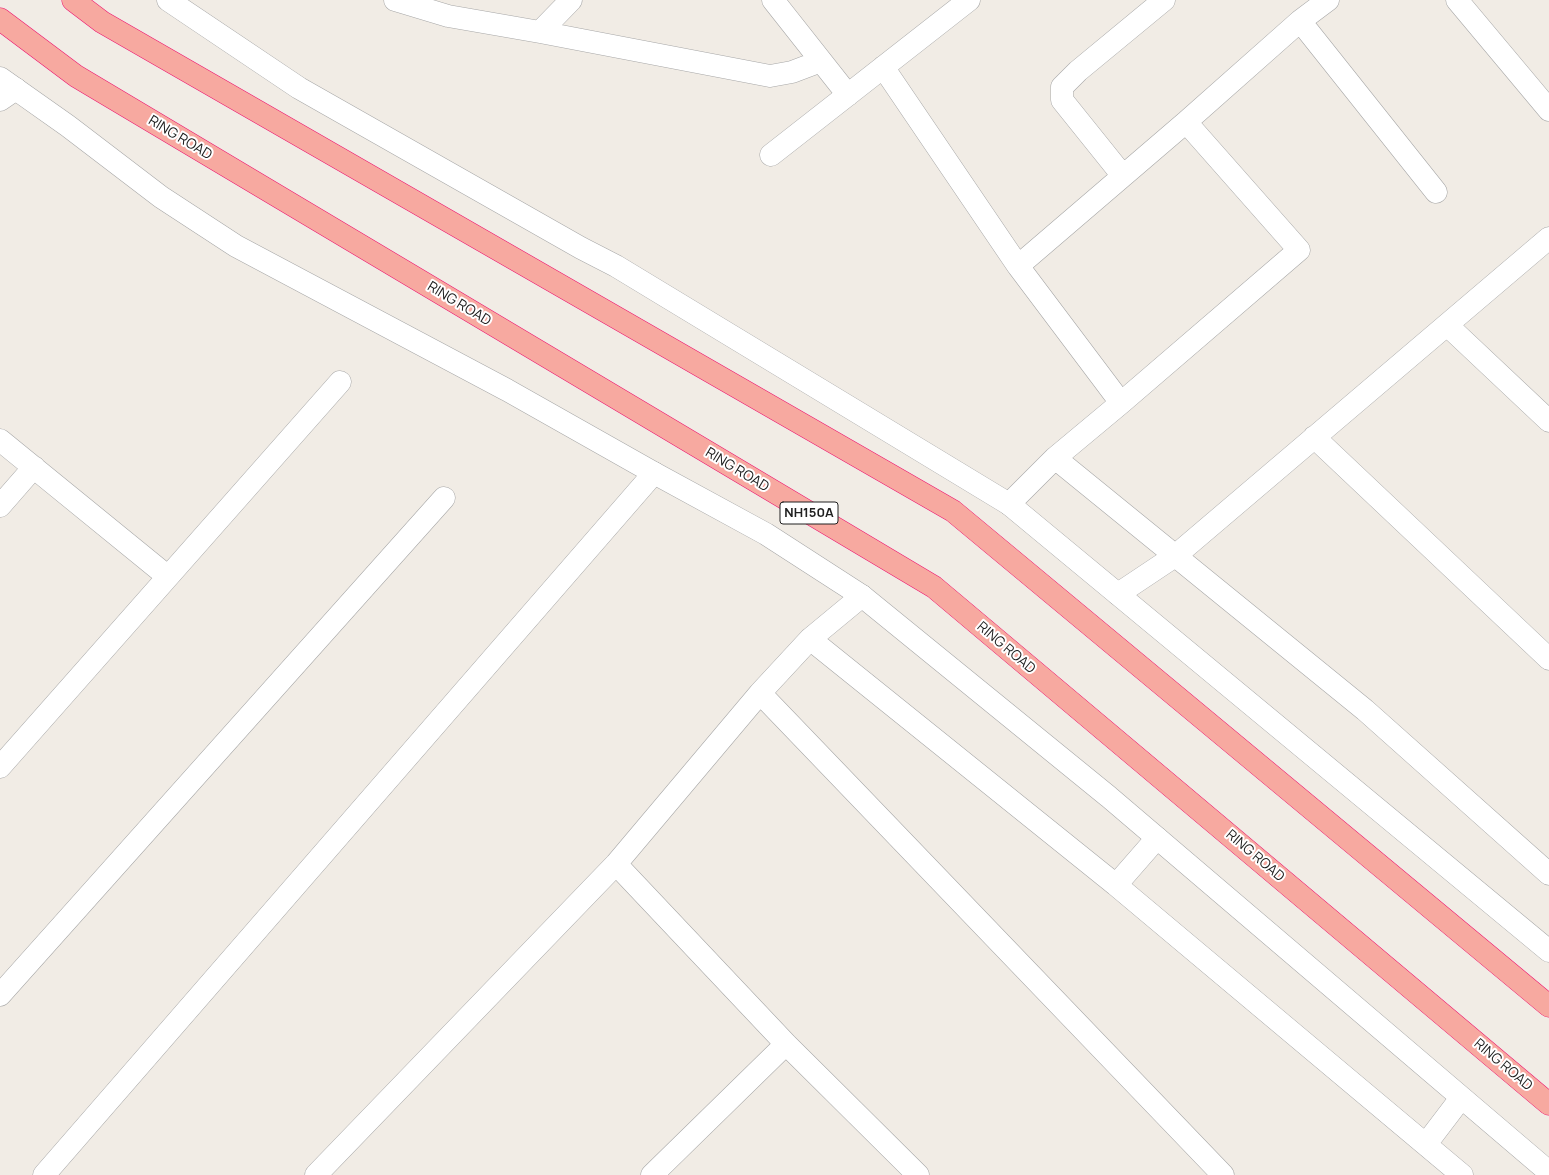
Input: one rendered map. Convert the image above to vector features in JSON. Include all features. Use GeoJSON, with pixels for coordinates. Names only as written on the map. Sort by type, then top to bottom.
{"type":"FeatureCollection","features":[{"type":"Feature","properties":{"kind":"highway"},"geometry":{"type":"LineString","coordinates":[[73,0],[102,22],[953,511],[1549,1006]]}},
{"type":"Feature","properties":{"kind":"highway","name":"RING ROAD"},"geometry":{"type":"LineString","coordinates":[[0,19],[76,76],[934,587],[1549,1104]]}},
{"type":"Feature","properties":{"kind":"street"},"geometry":{"type":"LineString","coordinates":[[168,0],[299,88],[581,248],[616,266],[1009,504],[1549,951]]}},
{"type":"Feature","properties":{"kind":"street"},"geometry":{"type":"LineString","coordinates":[[395,0],[448,16],[770,76],[792,72],[821,61]]}},
{"type":"Feature","properties":{"kind":"street"},"geometry":{"type":"LineString","coordinates":[[540,32],[571,0]]}},
{"type":"Feature","properties":{"kind":"street"},"geometry":{"type":"LineString","coordinates":[[773,0],[848,95]]}},
{"type":"Feature","properties":{"kind":"street"},"geometry":{"type":"LineString","coordinates":[[771,155],[968,0]]}},
{"type":"Feature","properties":{"kind":"street"},"geometry":{"type":"LineString","coordinates":[[1123,176],[1062,100],[1062,87],[1078,71],[1164,0]]}},
{"type":"Feature","properties":{"kind":"street"},"geometry":{"type":"LineString","coordinates":[[1018,266],[1186,122],[1300,21],[1328,0]]}},
{"type":"Feature","properties":{"kind":"street"},"geometry":{"type":"LineString","coordinates":[[1457,0],[1549,110]]}},
{"type":"Feature","properties":{"kind":"street"},"geometry":{"type":"LineString","coordinates":[[1300,21],[1436,192]]}},
{"type":"Feature","properties":{"kind":"street"},"geometry":{"type":"LineString","coordinates":[[883,67],[1018,266],[1121,403]]}},
{"type":"Feature","properties":{"kind":"street"},"geometry":{"type":"LineString","coordinates":[[5,89],[161,197],[236,246],[507,390],[766,534],[862,596],[1103,792],[1549,1172]]}},
{"type":"Feature","properties":{"kind":"street"},"geometry":{"type":"LineString","coordinates":[[1009,504],[1055,458],[1299,250],[1186,122]]}},
{"type":"Feature","properties":{"kind":"street"},"geometry":{"type":"LineString","coordinates":[[1118,594],[1175,556],[1549,238]]}},
{"type":"Feature","properties":{"kind":"street"},"geometry":{"type":"LineString","coordinates":[[1447,325],[1549,421]]}},
{"type":"Feature","properties":{"kind":"street"},"geometry":{"type":"LineString","coordinates":[[0,767],[167,576],[340,382]]}},
{"type":"Feature","properties":{"kind":"street"},"geometry":{"type":"LineString","coordinates":[[1314,438],[1549,659]]}},
{"type":"Feature","properties":{"kind":"street"},"geometry":{"type":"LineString","coordinates":[[0,440],[167,576]]}},
{"type":"Feature","properties":{"kind":"street"},"geometry":{"type":"LineString","coordinates":[[1055,458],[1365,710],[1549,874]]}},
{"type":"Feature","properties":{"kind":"street"},"geometry":{"type":"LineString","coordinates":[[0,506],[34,467]]}},
{"type":"Feature","properties":{"kind":"street"},"geometry":{"type":"LineString","coordinates":[[44,1175],[654,473]]}},
{"type":"Feature","properties":{"kind":"street"},"geometry":{"type":"LineString","coordinates":[[0,996],[444,498]]}},
{"type":"Feature","properties":{"kind":"street"},"geometry":{"type":"LineString","coordinates":[[316,1175],[616,864],[760,694],[810,639],[862,596]]}},
{"type":"Feature","properties":{"kind":"street"},"geometry":{"type":"LineString","coordinates":[[810,639],[1116,885],[1462,1175]]}},
{"type":"Feature","properties":{"kind":"street"},"geometry":{"type":"LineString","coordinates":[[760,694],[1223,1175]]}},
{"type":"Feature","properties":{"kind":"street"},"geometry":{"type":"LineString","coordinates":[[1116,885],[1157,838]]}},
{"type":"Feature","properties":{"kind":"street"},"geometry":{"type":"LineString","coordinates":[[616,864],[786,1044],[918,1175]]}},
{"type":"Feature","properties":{"kind":"street"},"geometry":{"type":"LineString","coordinates":[[652,1175],[786,1044]]}},
{"type":"Feature","properties":{"kind":"street"},"geometry":{"type":"LineString","coordinates":[[1426,1144],[1461,1098]]}}]}
